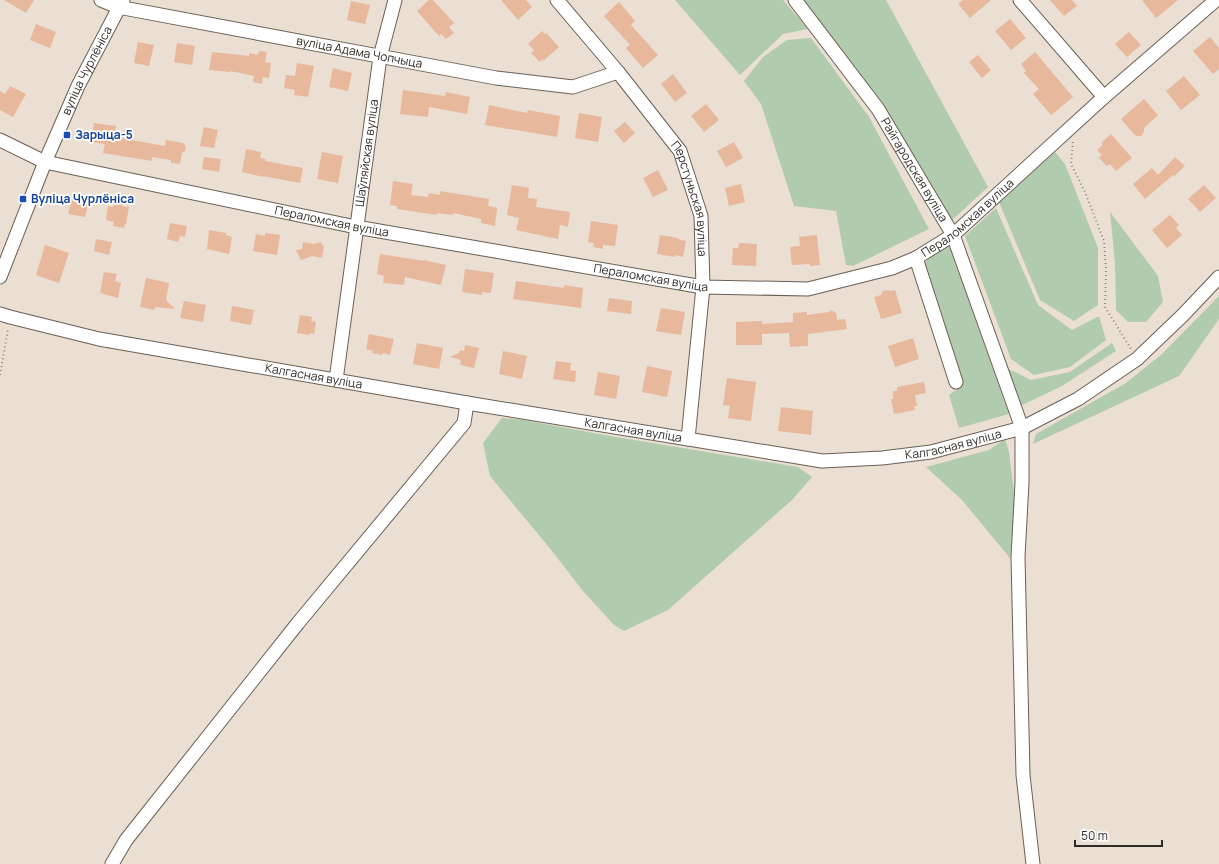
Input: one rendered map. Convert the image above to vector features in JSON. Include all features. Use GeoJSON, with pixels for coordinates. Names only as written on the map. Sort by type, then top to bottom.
{"type":"FeatureCollection","features":[{"type":"Feature","properties":{"kind":"street","name":"вуліца Адама Чопчыца"},"geometry":{"type":"LineString","coordinates":[[101,0],[496,78],[573,87],[618,72]]}},
{"type":"Feature","properties":{"kind":"street","name":"Шаўляйская вуліца"},"geometry":{"type":"LineString","coordinates":[[336,380],[380,56],[395,0]]}},
{"type":"Feature","properties":{"kind":"street","name":"Перстуньская вуліца"},"geometry":{"type":"LineString","coordinates":[[557,0],[618,72],[680,151],[701,216],[703,287],[688,439]]}},
{"type":"Feature","properties":{"kind":"street","name":"Райгародская вуліца"},"geometry":{"type":"LineString","coordinates":[[795,0],[878,109],[953,235],[1022,428],[1022,482],[1018,557],[1023,767],[1033,864]]}},
{"type":"Feature","properties":{"kind":"street"},"geometry":{"type":"LineString","coordinates":[[1020,0],[1104,97]]}},
{"type":"Feature","properties":{"kind":"street","name":"Пераломская вуліца"},"geometry":{"type":"LineString","coordinates":[[0,140],[45,162],[356,226],[703,287],[808,289],[892,268],[916,258],[953,235],[1104,97],[1216,0]]}},
{"type":"Feature","properties":{"kind":"street"},"geometry":{"type":"LineString","coordinates":[[1216,0],[1219,4]]}},
{"type":"Feature","properties":{"kind":"street","name":"вуліца Чурлёніса"},"geometry":{"type":"LineString","coordinates":[[0,277],[45,162],[78,86],[121,3]]}},
{"type":"Feature","properties":{"kind":"street"},"geometry":{"type":"LineString","coordinates":[[916,258],[956,382]]}},
{"type":"Feature","properties":{"kind":"street","name":"Калгасная вуліца"},"geometry":{"type":"LineString","coordinates":[[5,315],[99,339],[467,403],[822,461],[882,458],[931,452],[1022,428],[1078,399],[1136,359],[1183,315],[1219,277]]}},
{"type":"Feature","properties":{"kind":"street"},"geometry":{"type":"LineString","coordinates":[[112,864],[126,840],[298,623],[464,423],[467,403]]}},
{"type":"Feature","properties":{"kind":"path"},"geometry":{"type":"LineString","coordinates":[[1076,123],[1071,164],[1085,192],[1104,241],[1106,270],[1105,307],[1136,359]]}},
{"type":"Feature","properties":{"kind":"path"},"geometry":{"type":"LineString","coordinates":[[0,375],[5,315]]}},
{"type":"Feature","properties":{"kind":"green space"},"geometry":{"type":"Polygon","coordinates":[[[675,0],[783,0],[808,29],[783,34],[740,75],[675,0]]]}},
{"type":"Feature","properties":{"kind":"green space"},"geometry":{"type":"Polygon","coordinates":[[[801,0],[886,0],[988,187],[952,220],[879,98],[801,0]]]}},
{"type":"Feature","properties":{"kind":"green space"},"geometry":{"type":"Polygon","coordinates":[[[811,38],[869,117],[929,229],[853,266],[846,265],[836,211],[794,206],[761,104],[744,81],[763,57],[787,40],[811,38]]]}},
{"type":"Feature","properties":{"kind":"green space"},"geometry":{"type":"Polygon","coordinates":[[[1055,152],[1065,164],[1098,248],[1098,305],[1074,321],[1040,300],[999,202],[1055,152]]]}},
{"type":"Feature","properties":{"kind":"green space"},"geometry":{"type":"Polygon","coordinates":[[[996,208],[1038,305],[1072,330],[1099,316],[1106,340],[1070,367],[1034,375],[1011,359],[965,236],[996,208]]]}},
{"type":"Feature","properties":{"kind":"green space"},"geometry":{"type":"Polygon","coordinates":[[[1110,212],[1158,276],[1163,302],[1146,322],[1128,322],[1116,310],[1115,263],[1110,212]]]}},
{"type":"Feature","properties":{"kind":"green space"},"geometry":{"type":"Polygon","coordinates":[[[948,243],[1009,414],[959,428],[949,395],[962,386],[924,263],[948,243]]]}},
{"type":"Feature","properties":{"kind":"green space"},"geometry":{"type":"Polygon","coordinates":[[[1219,296],[1219,319],[1179,376],[1033,444],[1036,434],[1126,383],[1162,354],[1219,296]]]}},
{"type":"Feature","properties":{"kind":"green space"},"geometry":{"type":"Polygon","coordinates":[[[1112,343],[1116,351],[1062,386],[1018,407],[1007,368],[1031,380],[1070,372],[1112,343]]]}},
{"type":"Feature","properties":{"kind":"green space"},"geometry":{"type":"Polygon","coordinates":[[[502,418],[523,420],[798,467],[812,477],[792,500],[668,610],[624,631],[614,625],[583,591],[490,476],[483,443],[502,418]]]}},
{"type":"Feature","properties":{"kind":"green space"},"geometry":{"type":"Polygon","coordinates":[[[1005,439],[1009,452],[1015,500],[1010,558],[962,500],[926,467],[989,450],[1005,439]]]}},
{"type":"Feature","properties":{"kind":"building"},"geometry":{"type":"Polygon","coordinates":[[[4,0],[34,0],[26,13],[4,0]]]}},
{"type":"Feature","properties":{"kind":"building"},"geometry":{"type":"Polygon","coordinates":[[[429,0],[433,0],[454,23],[449,27],[454,33],[446,39],[441,34],[439,36],[417,11],[429,0]]]}},
{"type":"Feature","properties":{"kind":"building"},"geometry":{"type":"Polygon","coordinates":[[[501,0],[526,0],[532,7],[518,20],[501,0]]]}},
{"type":"Feature","properties":{"kind":"building"},"geometry":{"type":"Polygon","coordinates":[[[963,0],[991,0],[970,18],[958,4],[963,0]]]}},
{"type":"Feature","properties":{"kind":"building"},"geometry":{"type":"Polygon","coordinates":[[[1050,0],[1072,0],[1077,6],[1064,16],[1050,0]]]}},
{"type":"Feature","properties":{"kind":"building"},"geometry":{"type":"Polygon","coordinates":[[[1142,0],[1178,0],[1156,18],[1142,0]]]}},
{"type":"Feature","properties":{"kind":"building"},"geometry":{"type":"Polygon","coordinates":[[[351,1],[370,5],[365,24],[347,20],[351,1]]]}},
{"type":"Feature","properties":{"kind":"building"},"geometry":{"type":"Polygon","coordinates":[[[619,2],[635,21],[631,25],[658,55],[643,68],[626,48],[630,45],[604,16],[619,2]]]}},
{"type":"Feature","properties":{"kind":"building"},"geometry":{"type":"Polygon","coordinates":[[[1010,19],[1026,38],[1011,50],[995,31],[1010,19]]]}},
{"type":"Feature","properties":{"kind":"building"},"geometry":{"type":"Polygon","coordinates":[[[36,24],[56,32],[50,48],[30,40],[36,24]]]}},
{"type":"Feature","properties":{"kind":"building"},"geometry":{"type":"Polygon","coordinates":[[[542,31],[545,34],[546,33],[559,47],[540,62],[531,53],[534,50],[528,44],[542,31]]]}},
{"type":"Feature","properties":{"kind":"building"},"geometry":{"type":"Polygon","coordinates":[[[1129,32],[1141,45],[1127,57],[1115,44],[1129,32]]]}},
{"type":"Feature","properties":{"kind":"building"},"geometry":{"type":"Polygon","coordinates":[[[1210,37],[1219,48],[1219,69],[1213,74],[1193,51],[1210,37]]]}},
{"type":"Feature","properties":{"kind":"building"},"geometry":{"type":"Polygon","coordinates":[[[138,42],[154,45],[149,66],[134,63],[138,42]]]}},
{"type":"Feature","properties":{"kind":"building"},"geometry":{"type":"Polygon","coordinates":[[[177,43],[195,46],[192,65],[174,62],[177,43]]]}},
{"type":"Feature","properties":{"kind":"building"},"geometry":{"type":"Polygon","coordinates":[[[259,51],[267,52],[265,62],[271,63],[269,78],[263,77],[262,84],[253,82],[254,76],[230,71],[209,70],[212,52],[249,56],[249,53],[258,55],[259,51]]]}},
{"type":"Feature","properties":{"kind":"building"},"geometry":{"type":"Polygon","coordinates":[[[1035,52],[1073,97],[1051,115],[1033,94],[1039,89],[1024,73],[1026,71],[1021,64],[1035,52]]]}},
{"type":"Feature","properties":{"kind":"building"},"geometry":{"type":"Polygon","coordinates":[[[978,55],[991,70],[982,78],[969,62],[978,55]]]}},
{"type":"Feature","properties":{"kind":"building"},"geometry":{"type":"Polygon","coordinates":[[[297,63],[314,66],[308,97],[294,95],[295,90],[284,88],[286,75],[295,76],[297,63]]]}},
{"type":"Feature","properties":{"kind":"building"},"geometry":{"type":"Polygon","coordinates":[[[333,68],[352,73],[348,91],[329,87],[333,68]]]}},
{"type":"Feature","properties":{"kind":"building"},"geometry":{"type":"Polygon","coordinates":[[[673,74],[687,93],[675,102],[661,84],[673,74]]]}},
{"type":"Feature","properties":{"kind":"building"},"geometry":{"type":"Polygon","coordinates":[[[1184,76],[1200,95],[1181,110],[1166,91],[1184,76]]]}},
{"type":"Feature","properties":{"kind":"building"},"geometry":{"type":"Polygon","coordinates":[[[10,86],[26,94],[13,117],[0,110],[0,91],[5,94],[10,86]]]}},
{"type":"Feature","properties":{"kind":"building"},"geometry":{"type":"Polygon","coordinates":[[[403,90],[445,96],[446,92],[470,97],[467,114],[429,107],[428,117],[400,114],[403,90]]]}},
{"type":"Feature","properties":{"kind":"building"},"geometry":{"type":"Polygon","coordinates":[[[1144,99],[1158,115],[1144,128],[1144,132],[1141,136],[1136,136],[1121,119],[1144,99]]]}},
{"type":"Feature","properties":{"kind":"building"},"geometry":{"type":"Polygon","coordinates":[[[706,104],[719,120],[704,132],[691,116],[706,104]]]}},
{"type":"Feature","properties":{"kind":"building"},"geometry":{"type":"Polygon","coordinates":[[[489,105],[527,113],[528,110],[560,116],[557,137],[485,125],[489,105]]]}},
{"type":"Feature","properties":{"kind":"building"},"geometry":{"type":"Polygon","coordinates":[[[579,113],[602,117],[598,142],[575,138],[579,113]]]}},
{"type":"Feature","properties":{"kind":"building"},"geometry":{"type":"Polygon","coordinates":[[[625,122],[635,133],[624,143],[614,131],[625,122]]]}},
{"type":"Feature","properties":{"kind":"building"},"geometry":{"type":"Polygon","coordinates":[[[94,123],[116,126],[114,137],[165,146],[166,140],[183,143],[186,146],[185,151],[182,153],[180,164],[171,163],[171,160],[152,157],[152,161],[103,153],[105,144],[91,142],[94,123]]]}},
{"type":"Feature","properties":{"kind":"building"},"geometry":{"type":"Polygon","coordinates":[[[204,127],[218,130],[214,148],[200,146],[204,127]]]}},
{"type":"Feature","properties":{"kind":"building"},"geometry":{"type":"Polygon","coordinates":[[[1111,134],[1132,158],[1116,171],[1110,164],[1107,166],[1099,158],[1102,155],[1097,150],[1103,145],[1101,143],[1111,134]]]}},
{"type":"Feature","properties":{"kind":"building"},"geometry":{"type":"Polygon","coordinates":[[[734,142],[743,158],[726,167],[717,151],[734,142]]]}},
{"type":"Feature","properties":{"kind":"building"},"geometry":{"type":"Polygon","coordinates":[[[246,149],[261,152],[260,158],[266,159],[265,161],[303,168],[300,183],[242,172],[246,149]]]}},
{"type":"Feature","properties":{"kind":"building"},"geometry":{"type":"Polygon","coordinates":[[[322,152],[343,156],[338,183],[317,179],[322,152]]]}},
{"type":"Feature","properties":{"kind":"building"},"geometry":{"type":"Polygon","coordinates":[[[204,157],[221,159],[219,172],[202,169],[204,157]]]}},
{"type":"Feature","properties":{"kind":"building"},"geometry":{"type":"Polygon","coordinates":[[[1175,157],[1185,166],[1145,199],[1133,184],[1152,168],[1158,175],[1175,157]]]}},
{"type":"Feature","properties":{"kind":"building"},"geometry":{"type":"Polygon","coordinates":[[[658,170],[668,190],[653,197],[643,178],[658,170]]]}},
{"type":"Feature","properties":{"kind":"building"},"geometry":{"type":"Polygon","coordinates":[[[393,181],[413,184],[411,195],[428,197],[429,193],[440,195],[440,191],[489,199],[488,206],[497,208],[495,226],[481,223],[481,219],[453,213],[453,215],[437,213],[437,215],[397,209],[397,206],[390,205],[393,181]]]}},
{"type":"Feature","properties":{"kind":"building"},"geometry":{"type":"Polygon","coordinates":[[[741,184],[745,202],[729,206],[725,188],[741,184]]]}},
{"type":"Feature","properties":{"kind":"building"},"geometry":{"type":"Polygon","coordinates":[[[512,185],[529,188],[528,198],[537,199],[536,207],[570,212],[568,227],[560,225],[558,239],[516,230],[519,218],[507,215],[512,185]]]}},
{"type":"Feature","properties":{"kind":"building"},"geometry":{"type":"Polygon","coordinates":[[[1204,185],[1216,198],[1200,212],[1188,199],[1204,185]]]}},
{"type":"Feature","properties":{"kind":"building"},"geometry":{"type":"Polygon","coordinates":[[[72,197],[89,201],[85,217],[68,214],[72,197]]]}},
{"type":"Feature","properties":{"kind":"building"},"geometry":{"type":"Polygon","coordinates":[[[114,201],[123,203],[122,206],[129,207],[124,228],[113,226],[114,222],[106,220],[108,206],[113,207],[114,201]]]}},
{"type":"Feature","properties":{"kind":"building"},"geometry":{"type":"Polygon","coordinates":[[[1170,215],[1179,225],[1176,228],[1182,235],[1167,248],[1152,230],[1170,215]]]}},
{"type":"Feature","properties":{"kind":"building"},"geometry":{"type":"Polygon","coordinates":[[[591,221],[618,225],[615,246],[603,245],[603,249],[593,247],[594,243],[588,242],[591,221]]]}},
{"type":"Feature","properties":{"kind":"building"},"geometry":{"type":"Polygon","coordinates":[[[170,223],[187,226],[185,237],[180,236],[178,242],[167,239],[170,223]]]}},
{"type":"Feature","properties":{"kind":"building"},"geometry":{"type":"Polygon","coordinates":[[[209,230],[226,233],[226,235],[232,237],[229,254],[207,249],[209,230]]]}},
{"type":"Feature","properties":{"kind":"building"},"geometry":{"type":"Polygon","coordinates":[[[265,233],[280,235],[277,255],[253,251],[256,234],[265,236],[265,233]]]}},
{"type":"Feature","properties":{"kind":"building"},"geometry":{"type":"Polygon","coordinates":[[[660,235],[686,241],[683,257],[657,254],[660,235]]]}},
{"type":"Feature","properties":{"kind":"building"},"geometry":{"type":"Polygon","coordinates":[[[817,235],[820,265],[792,265],[790,247],[800,246],[799,237],[817,235]]]}},
{"type":"Feature","properties":{"kind":"building"},"geometry":{"type":"Polygon","coordinates":[[[96,239],[112,242],[109,255],[94,251],[96,239]]]}},
{"type":"Feature","properties":{"kind":"building"},"geometry":{"type":"Polygon","coordinates":[[[303,242],[314,244],[321,242],[324,246],[322,258],[312,256],[301,260],[296,250],[302,249],[303,242]]]}},
{"type":"Feature","properties":{"kind":"building"},"geometry":{"type":"Polygon","coordinates":[[[739,243],[757,244],[756,266],[732,265],[733,248],[738,248],[739,243]]]}},
{"type":"Feature","properties":{"kind":"building"},"geometry":{"type":"Polygon","coordinates":[[[45,245],[69,253],[59,283],[36,275],[45,245]]]}},
{"type":"Feature","properties":{"kind":"building"},"geometry":{"type":"Polygon","coordinates":[[[380,254],[424,260],[446,265],[441,285],[405,277],[404,285],[383,283],[384,276],[377,274],[380,254]]]}},
{"type":"Feature","properties":{"kind":"building"},"geometry":{"type":"Polygon","coordinates":[[[465,269],[494,273],[491,293],[482,292],[482,295],[462,292],[465,269]]]}},
{"type":"Feature","properties":{"kind":"building"},"geometry":{"type":"Polygon","coordinates":[[[104,272],[117,274],[115,281],[121,283],[118,298],[100,293],[104,272]]]}},
{"type":"Feature","properties":{"kind":"building"},"geometry":{"type":"Polygon","coordinates":[[[146,278],[169,283],[166,300],[175,309],[155,307],[154,310],[140,307],[146,278]]]}},
{"type":"Feature","properties":{"kind":"building"},"geometry":{"type":"Polygon","coordinates":[[[516,281],[564,288],[564,285],[583,288],[581,308],[513,299],[516,281]]]}},
{"type":"Feature","properties":{"kind":"building"},"geometry":{"type":"Polygon","coordinates":[[[895,290],[902,313],[881,319],[874,297],[881,295],[883,291],[895,290]]]}},
{"type":"Feature","properties":{"kind":"building"},"geometry":{"type":"Polygon","coordinates":[[[609,298],[632,301],[631,314],[607,311],[609,298]]]}},
{"type":"Feature","properties":{"kind":"building"},"geometry":{"type":"Polygon","coordinates":[[[184,301],[206,305],[203,322],[180,318],[184,301]]]}},
{"type":"Feature","properties":{"kind":"building"},"geometry":{"type":"Polygon","coordinates":[[[232,306],[254,310],[251,325],[230,321],[232,306]]]}},
{"type":"Feature","properties":{"kind":"building"},"geometry":{"type":"Polygon","coordinates":[[[661,308],[685,312],[681,335],[656,331],[661,308]]]}},
{"type":"Feature","properties":{"kind":"building"},"geometry":{"type":"Polygon","coordinates":[[[831,310],[836,313],[837,320],[845,319],[847,329],[808,334],[808,346],[790,347],[789,333],[762,334],[762,345],[736,345],[736,322],[762,321],[762,324],[793,322],[793,313],[807,312],[807,315],[829,312],[831,310]]]}},
{"type":"Feature","properties":{"kind":"building"},"geometry":{"type":"Polygon","coordinates":[[[300,315],[312,317],[311,321],[316,322],[314,334],[310,333],[309,335],[297,333],[300,315]]]}},
{"type":"Feature","properties":{"kind":"building"},"geometry":{"type":"Polygon","coordinates":[[[369,334],[394,339],[390,355],[383,353],[382,355],[372,353],[373,351],[366,349],[369,334]]]}},
{"type":"Feature","properties":{"kind":"building"},"geometry":{"type":"Polygon","coordinates":[[[913,338],[919,359],[895,367],[888,346],[913,338]]]}},
{"type":"Feature","properties":{"kind":"building"},"geometry":{"type":"Polygon","coordinates":[[[417,343],[443,348],[439,369],[413,364],[417,343]]]}},
{"type":"Feature","properties":{"kind":"building"},"geometry":{"type":"Polygon","coordinates":[[[465,345],[479,348],[474,368],[460,365],[461,360],[450,357],[459,353],[460,350],[464,351],[465,345]]]}},
{"type":"Feature","properties":{"kind":"building"},"geometry":{"type":"Polygon","coordinates":[[[503,351],[527,356],[522,379],[499,374],[503,351]]]}},
{"type":"Feature","properties":{"kind":"building"},"geometry":{"type":"Polygon","coordinates":[[[556,361],[571,363],[570,370],[576,371],[575,382],[553,379],[556,361]]]}},
{"type":"Feature","properties":{"kind":"building"},"geometry":{"type":"Polygon","coordinates":[[[647,366],[672,371],[667,397],[642,392],[647,366]]]}},
{"type":"Feature","properties":{"kind":"building"},"geometry":{"type":"Polygon","coordinates":[[[598,372],[620,376],[616,399],[594,395],[598,372]]]}},
{"type":"Feature","properties":{"kind":"building"},"geometry":{"type":"Polygon","coordinates":[[[727,378],[756,382],[751,421],[728,418],[730,406],[723,405],[727,378]]]}},
{"type":"Feature","properties":{"kind":"building"},"geometry":{"type":"Polygon","coordinates":[[[924,382],[926,393],[915,395],[917,406],[914,406],[915,410],[894,414],[891,399],[893,399],[893,391],[897,391],[897,387],[924,382]]]}},
{"type":"Feature","properties":{"kind":"building"},"geometry":{"type":"Polygon","coordinates":[[[781,407],[813,411],[811,435],[778,431],[781,407]]]}},
{"type":"Feature","properties":{"kind":"place","name":"Зарыца-5"},"geometry":{"type":"Point","coordinates":[67,135]}},
{"type":"Feature","properties":{"kind":"place","name":"Вуліца Чурлёніса"},"geometry":{"type":"Point","coordinates":[23,199]}}]}
